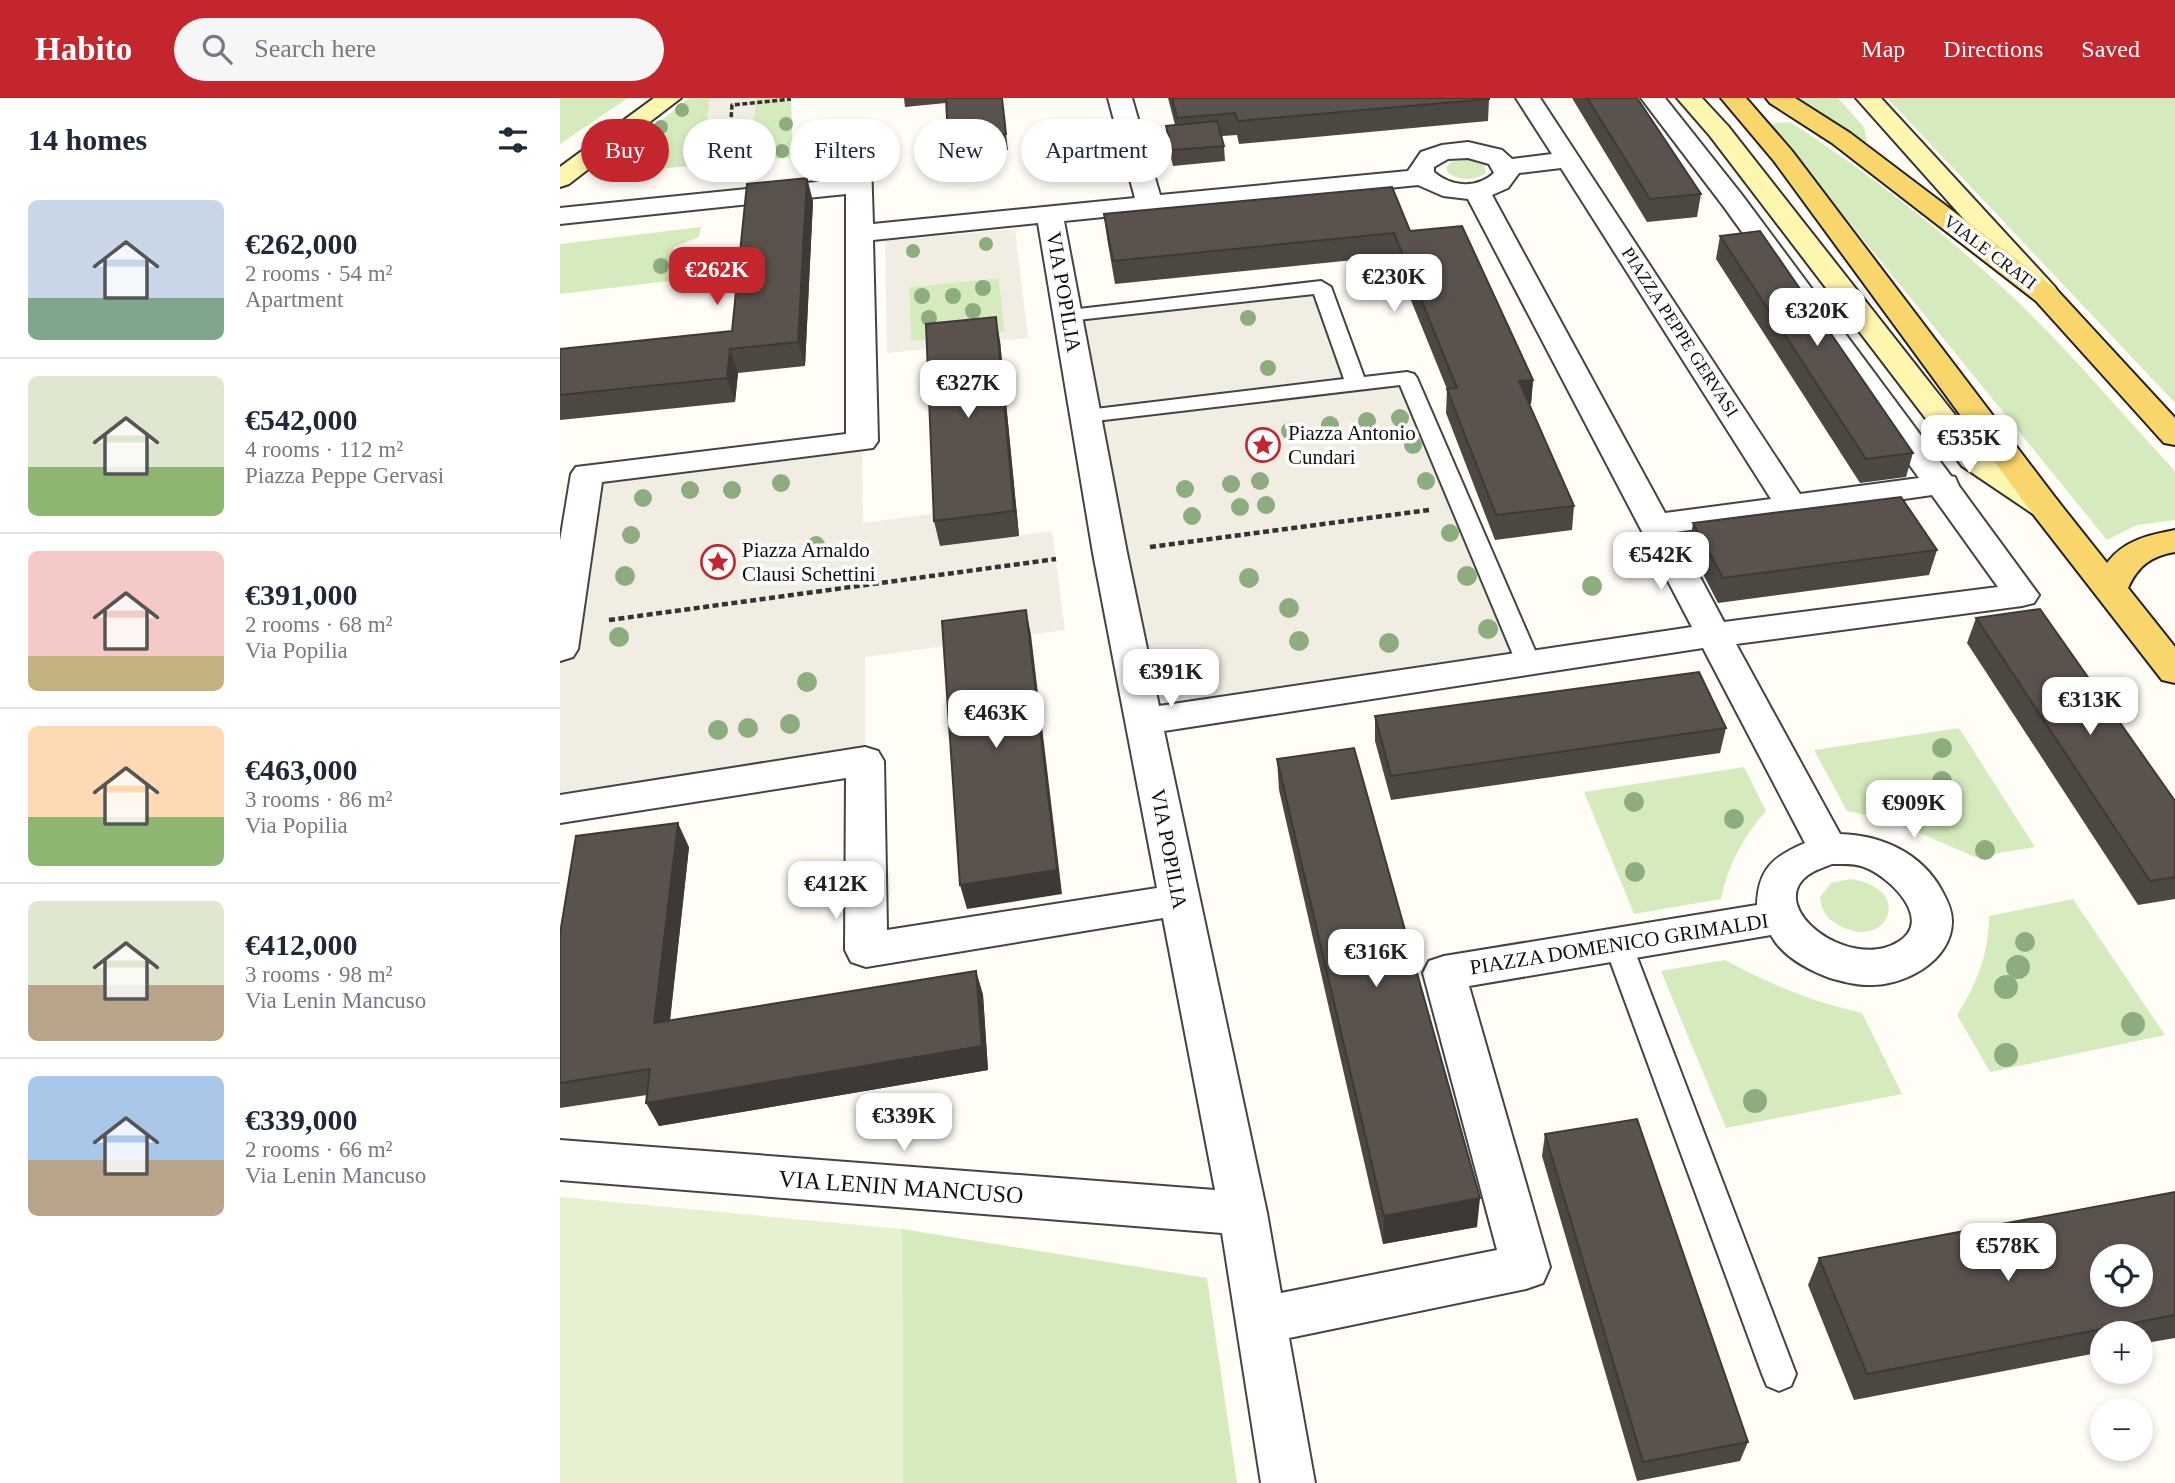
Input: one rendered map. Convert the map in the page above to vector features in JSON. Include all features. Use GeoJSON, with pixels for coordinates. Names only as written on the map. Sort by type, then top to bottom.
{"type":"FeatureCollection","features":[{"type":"Feature","properties":{"kind":"main road"},"geometry":{"type":"LineString","coordinates":[[1733,98],[1783,156],[2045,507],[2175,671]]}},
{"type":"Feature","properties":{"kind":"main road","name":"VIALE CRATI"},"geometry":{"type":"LineString","coordinates":[[1778,98],[1841,138],[2046,295],[2175,436]]}},
{"type":"Feature","properties":{"kind":"main road"},"geometry":{"type":"LineString","coordinates":[[2110,589],[2118,570],[2130,555],[2151,545],[2175,541]]}},
{"type":"Feature","properties":{"kind":"street"},"geometry":{"type":"LineString","coordinates":[[560,179],[668,98]]}},
{"type":"Feature","properties":{"kind":"street"},"geometry":{"type":"LineString","coordinates":[[1119,98],[1150,205]]}},
{"type":"Feature","properties":{"kind":"street","name":"PIAZZA PEPPE GERVASI"},"geometry":{"type":"LineString","coordinates":[[1528,98],[1791,505]]}},
{"type":"Feature","properties":{"kind":"street"},"geometry":{"type":"LineString","coordinates":[[1144,721],[1714,635],[2022,595],[1944,484],[1653,98]]}},
{"type":"Feature","properties":{"kind":"street"},"geometry":{"type":"LineString","coordinates":[[1689,98],[1719,131],[1973,459],[2045,507]]}},
{"type":"Feature","properties":{"kind":"street"},"geometry":{"type":"LineString","coordinates":[[1868,98],[2046,295]]}},
{"type":"Feature","properties":{"kind":"street"},"geometry":{"type":"LineString","coordinates":[[859,233],[1423,177],[1437,187],[1477,191],[1503,181],[1507,174],[1506,167],[1493,155],[1455,150],[1442,152],[1424,161],[1421,167],[1423,177]]}},
{"type":"Feature","properties":{"kind":"street"},"geometry":{"type":"LineString","coordinates":[[1506,167],[1568,159]]}},
{"type":"Feature","properties":{"kind":"street"},"geometry":{"type":"LineString","coordinates":[[560,649],[587,474],[862,441],[859,182]]}},
{"type":"Feature","properties":{"kind":"street"},"geometry":{"type":"LineString","coordinates":[[560,216],[859,185]]}},
{"type":"Feature","properties":{"kind":"street"},"geometry":{"type":"LineString","coordinates":[[1477,191],[1828,849]]}},
{"type":"Feature","properties":{"kind":"street","name":"VIA POPILIA"},"geometry":{"type":"LineString","coordinates":[[1050,215],[1110,553],[1242,1213],[1288,1483]]}},
{"type":"Feature","properties":{"kind":"street"},"geometry":{"type":"LineString","coordinates":[[1656,525],[1944,484]]}},
{"type":"Feature","properties":{"kind":"street"},"geometry":{"type":"LineString","coordinates":[[560,809],[865,761],[866,950],[1179,900]]}},
{"type":"Feature","properties":{"kind":"street","name":"PIAZZA DOMENICO GRIMALDI"},"geometry":{"type":"LineString","coordinates":[[1828,849],[1852,849],[1876,855],[1898,866],[1917,883],[1929,902],[1933,923],[1927,941],[1912,957],[1890,966],[1863,968],[1836,963],[1811,951],[1792,935],[1780,917],[1775,898],[1779,880],[1790,865],[1807,855],[1828,849]]}},
{"type":"Feature","properties":{"kind":"street","name":"PIAZZA DOMENICO GRIMALDI"},"geometry":{"type":"LineString","coordinates":[[1262,1320],[1526,1267],[1444,973],[1780,917]]}},
{"type":"Feature","properties":{"kind":"street","name":"VIA LENIN MANCUSO"},"geometry":{"type":"LineString","coordinates":[[560,1160],[1242,1213]]}},
{"type":"Feature","properties":{"kind":"lane"},"geometry":{"type":"LineString","coordinates":[[1068,315],[1321,287],[1356,384]]}},
{"type":"Feature","properties":{"kind":"lane"},"geometry":{"type":"LineString","coordinates":[[1087,416],[1407,378],[1528,662]]}},
{"type":"Feature","properties":{"kind":"lane"},"geometry":{"type":"LineString","coordinates":[[1618,944],[1779,1374]]}},
{"type":"Feature","properties":{"kind":"path"},"geometry":{"type":"LineString","coordinates":[[731,119],[732,105],[791,99]]}},
{"type":"Feature","properties":{"kind":"path"},"geometry":{"type":"LineString","coordinates":[[1149,547],[1460,506]]}},
{"type":"Feature","properties":{"kind":"path"},"geometry":{"type":"LineString","coordinates":[[609,620],[1056,559]]}},
{"type":"Feature","properties":{"kind":"green space"},"geometry":{"type":"Polygon","coordinates":[[[560,98],[628,98],[597,119],[581,119],[581,130],[560,144],[560,98]]]}},
{"type":"Feature","properties":{"kind":"green space"},"geometry":{"type":"Polygon","coordinates":[[[689,98],[710,98],[708,119],[683,119],[683,167],[669,168],[669,119],[663,119],[689,98]]]}},
{"type":"Feature","properties":{"kind":"green space"},"geometry":{"type":"Polygon","coordinates":[[[755,98],[791,98],[790,157],[776,158],[776,119],[754,119],[755,98]]]}},
{"type":"Feature","properties":{"kind":"green space"},"geometry":{"type":"Polygon","coordinates":[[[1786,98],[1838,98],[1864,127],[1867,142],[1858,141],[1786,98]]]}},
{"type":"Feature","properties":{"kind":"green space"},"geometry":{"type":"Polygon","coordinates":[[[1887,98],[2175,98],[2175,403],[1887,98]]]}},
{"type":"Feature","properties":{"kind":"green space"},"geometry":{"type":"Polygon","coordinates":[[[1790,122],[1909,207],[1992,278],[2039,323],[2175,471],[2175,520],[2137,525],[2107,540],[1771,126],[1775,123],[1790,122]]]}},
{"type":"Feature","properties":{"kind":"green space"},"geometry":{"type":"Polygon","coordinates":[[[1466,159],[1484,164],[1486,173],[1467,179],[1448,173],[1446,167],[1453,161],[1466,159]]]}},
{"type":"Feature","properties":{"kind":"green space"},"geometry":{"type":"Polygon","coordinates":[[[701,227],[699,237],[674,247],[669,281],[560,294],[560,244],[701,227]]]}},
{"type":"Feature","properties":{"kind":"green space"},"geometry":{"type":"Polygon","coordinates":[[[999,278],[1005,332],[911,342],[909,287],[999,278]]]}},
{"type":"Feature","properties":{"kind":"green space"},"geometry":{"type":"Polygon","coordinates":[[[1959,728],[2035,847],[1975,857],[1880,818],[1847,811],[1814,750],[1959,728]]]}},
{"type":"Feature","properties":{"kind":"green space"},"geometry":{"type":"Polygon","coordinates":[[[1744,767],[1766,811],[1737,852],[1721,899],[1634,914],[1584,792],[1744,767]]]}},
{"type":"Feature","properties":{"kind":"green space"},"geometry":{"type":"Polygon","coordinates":[[[1851,879],[1872,885],[1884,895],[1889,906],[1887,917],[1880,926],[1869,931],[1854,931],[1833,922],[1825,913],[1820,897],[1831,883],[1851,879]]]}},
{"type":"Feature","properties":{"kind":"green space"},"geometry":{"type":"Polygon","coordinates":[[[2073,899],[2165,1035],[1990,1072],[1957,1015],[1980,968],[1987,943],[1989,916],[2073,899]]]}},
{"type":"Feature","properties":{"kind":"green space"},"geometry":{"type":"Polygon","coordinates":[[[1725,960],[1792,991],[1862,1013],[1902,1094],[1726,1128],[1661,971],[1725,960]]]}},
{"type":"Feature","properties":{"kind":"green space"},"geometry":{"type":"Polygon","coordinates":[[[560,1197],[902,1229],[903,1483],[560,1483],[560,1197]]]}},
{"type":"Feature","properties":{"kind":"green space"},"geometry":{"type":"Polygon","coordinates":[[[902,1229],[1207,1278],[1237,1483],[903,1483],[902,1229]]]}},
{"type":"Feature","properties":{"kind":"shaded area"},"geometry":{"type":"Polygon","coordinates":[[[710,98],[755,98],[754,119],[708,119],[710,98]]]}},
{"type":"Feature","properties":{"kind":"shaded area"},"geometry":{"type":"Polygon","coordinates":[[[1015,229],[1028,338],[887,353],[885,241],[1015,229]],[[999,278],[909,287],[911,341],[1005,332],[999,278]]]}},
{"type":"Feature","properties":{"kind":"shaded area","name":"Piazza Antonio Cundari"},"geometry":{"type":"Polygon","coordinates":[[[1321,287],[1356,384],[1407,378],[1528,662],[1144,721],[1068,315],[1321,287]]]}},
{"type":"Feature","properties":{"kind":"shaded area","name":"Piazza Arnaldo Clausi Schettini"},"geometry":{"type":"Polygon","coordinates":[[[862,441],[863,523],[938,513],[940,546],[1052,531],[1065,630],[865,657],[865,761],[560,809],[560,649],[587,474],[862,441]]]}},
{"type":"Feature","properties":{"kind":"building"},"geometry":{"type":"Polygon","coordinates":[[[946,98],[1002,98],[1004,119],[947,119],[946,98]]]}},
{"type":"Feature","properties":{"kind":"building"},"geometry":{"type":"Polygon","coordinates":[[[1172,98],[1489,99],[1238,121],[1235,113],[1177,118],[1172,98]]]}},
{"type":"Feature","properties":{"kind":"building"},"geometry":{"type":"Polygon","coordinates":[[[1587,98],[1637,98],[1701,194],[1650,199],[1587,98]]]}},
{"type":"Feature","properties":{"kind":"building"},"geometry":{"type":"Polygon","coordinates":[[[1217,121],[1224,146],[1172,150],[1172,125],[1217,121]]]}},
{"type":"Feature","properties":{"kind":"building"},"geometry":{"type":"Polygon","coordinates":[[[807,182],[798,342],[730,349],[727,378],[560,395],[560,349],[732,331],[747,184],[807,182]]]}},
{"type":"Feature","properties":{"kind":"building"},"geometry":{"type":"Polygon","coordinates":[[[1392,187],[1410,231],[1462,226],[1533,380],[1519,381],[1574,506],[1496,515],[1447,389],[1457,388],[1394,233],[1113,261],[1104,214],[1392,187]]]}},
{"type":"Feature","properties":{"kind":"building"},"geometry":{"type":"Polygon","coordinates":[[[1760,231],[1913,453],[1866,459],[1720,236],[1760,231]]]}},
{"type":"Feature","properties":{"kind":"building"},"geometry":{"type":"Polygon","coordinates":[[[996,317],[1014,511],[934,521],[926,324],[996,317]]]}},
{"type":"Feature","properties":{"kind":"building"},"geometry":{"type":"Polygon","coordinates":[[[1901,497],[1937,550],[1723,578],[1693,523],[1901,497]]]}},
{"type":"Feature","properties":{"kind":"building"},"geometry":{"type":"Polygon","coordinates":[[[2040,609],[2175,801],[2175,877],[2150,881],[1976,618],[2040,609]]]}},
{"type":"Feature","properties":{"kind":"building"},"geometry":{"type":"Polygon","coordinates":[[[1026,610],[1057,870],[960,885],[942,621],[1026,610]]]}},
{"type":"Feature","properties":{"kind":"building"},"geometry":{"type":"Polygon","coordinates":[[[1699,672],[1726,728],[1391,776],[1375,716],[1699,672]]]}},
{"type":"Feature","properties":{"kind":"building"},"geometry":{"type":"Polygon","coordinates":[[[1354,748],[1480,1198],[1384,1216],[1277,759],[1354,748]]]}},
{"type":"Feature","properties":{"kind":"building"},"geometry":{"type":"Polygon","coordinates":[[[678,823],[654,1023],[976,971],[982,1046],[646,1103],[650,1069],[560,1083],[560,934],[576,836],[678,823]]]}},
{"type":"Feature","properties":{"kind":"building"},"geometry":{"type":"Polygon","coordinates":[[[1637,1119],[1748,1442],[1643,1462],[1545,1134],[1637,1119]]]}},
{"type":"Feature","properties":{"kind":"building"},"geometry":{"type":"Polygon","coordinates":[[[2175,1192],[2175,1315],[2144,1321],[2090,1321],[2090,1331],[1867,1374],[1819,1258],[2175,1192]]]}},
{"type":"Feature","properties":{"kind":"place","name":"Piazza Antonio Cundari"},"geometry":{"type":"Point","coordinates":[1263,445]}},
{"type":"Feature","properties":{"kind":"place","name":"Piazza Arnaldo Clausi Schettini"},"geometry":{"type":"Point","coordinates":[718,562]}}]}
